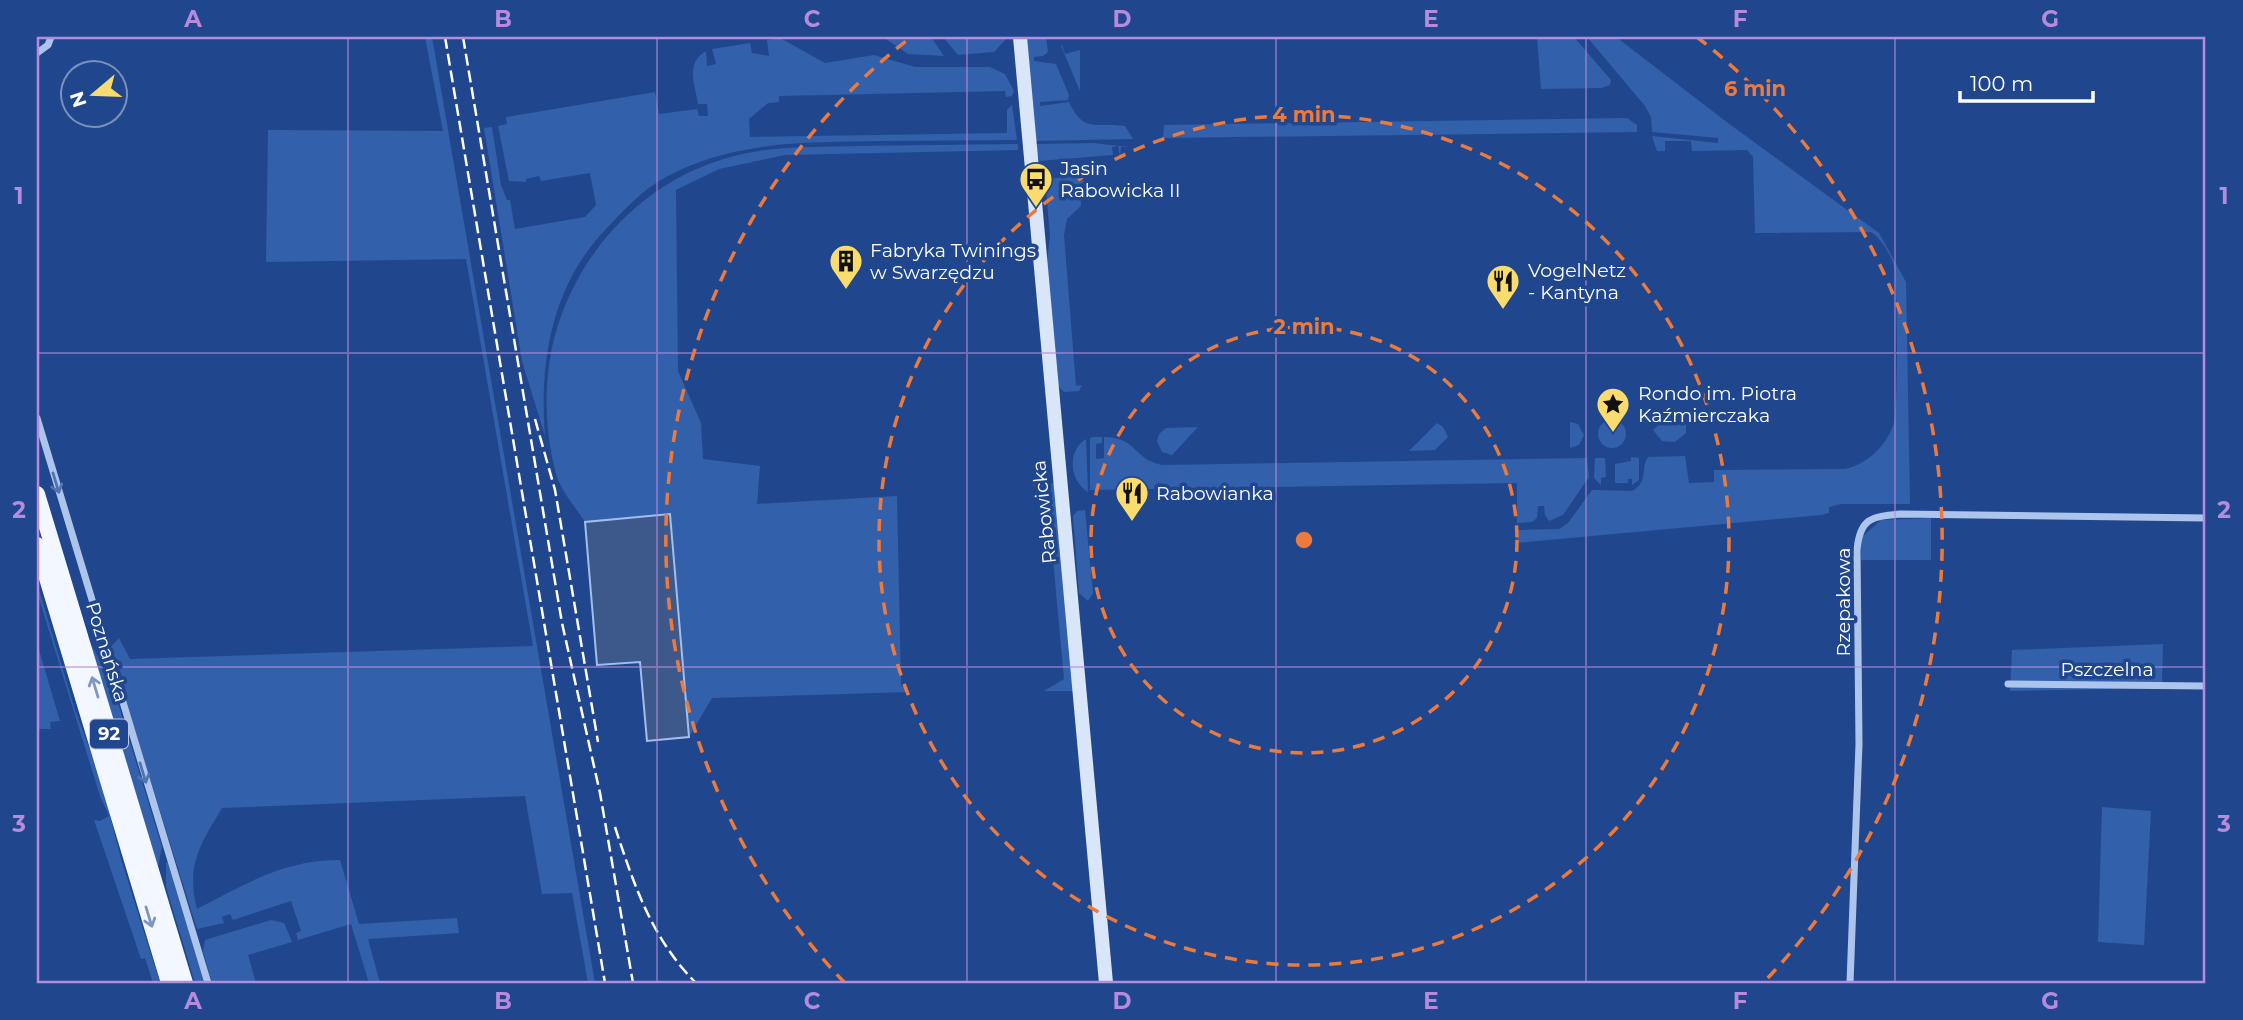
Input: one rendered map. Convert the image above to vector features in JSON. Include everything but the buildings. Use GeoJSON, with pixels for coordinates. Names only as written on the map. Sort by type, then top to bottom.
{"type":"FeatureCollection","features":[{"type":"Feature","properties":{"kind":"main road","name":"Poznańska"},"geometry":{"type":"LineString","coordinates":[[37,494],[185,983]]}},
{"type":"Feature","properties":{"kind":"main road","name":"Poznańska"},"geometry":{"type":"LineString","coordinates":[[37,545],[169,983]]}},
{"type":"Feature","properties":{"kind":"main road"},"geometry":{"type":"LineString","coordinates":[[37,573],[52,595]]}},
{"type":"Feature","properties":{"kind":"street"},"geometry":{"type":"LineString","coordinates":[[37,53],[48,45],[51,37]]}},
{"type":"Feature","properties":{"kind":"street","name":"Rabowicka"},"geometry":{"type":"LineString","coordinates":[[1020,37],[1106,983]]}},
{"type":"Feature","properties":{"kind":"street"},"geometry":{"type":"LineString","coordinates":[[37,418],[208,983]]}},
{"type":"Feature","properties":{"kind":"street","name":"Rzepakowa"},"geometry":{"type":"LineString","coordinates":[[1850,983],[1859,744],[1857,550],[1859,534],[1866,523],[1874,516],[1900,514],[2206,517]]}},
{"type":"Feature","properties":{"kind":"street","name":"Pszczelna"},"geometry":{"type":"LineString","coordinates":[[2008,684],[2206,686]]}},
{"type":"Feature","properties":{"kind":"shaded area"},"geometry":{"type":"Polygon","coordinates":[[[425,37],[432,37],[595,983],[588,983],[572,893],[542,894],[525,796],[222,808],[207,833],[194,867],[197,909],[265,875],[301,864],[340,860],[359,924],[457,918],[459,933],[368,939],[380,983],[369,983],[351,924],[298,940],[296,933],[301,931],[291,901],[233,920],[230,914],[222,917],[224,923],[197,929],[109,649],[119,638],[130,659],[533,646],[466,259],[266,262],[268,130],[443,131],[425,37]]]}},
{"type":"Feature","properties":{"kind":"shaded area"},"geometry":{"type":"Polygon","coordinates":[[[883,37],[931,37],[944,56],[908,54],[883,37]]]}},
{"type":"Feature","properties":{"kind":"shaded area"},"geometry":{"type":"Polygon","coordinates":[[[943,37],[1008,37],[994,52],[958,55],[943,37]]]}},
{"type":"Feature","properties":{"kind":"shaded area"},"geometry":{"type":"Polygon","coordinates":[[[1026,37],[1046,37],[1048,52],[1034,57],[1034,61],[1056,64],[1069,95],[1068,100],[1040,102],[1040,106],[1069,102],[1080,119],[1086,123],[1125,126],[1133,139],[1035,141],[1026,37]]]}},
{"type":"Feature","properties":{"kind":"shaded area"},"geometry":{"type":"Polygon","coordinates":[[[1537,37],[1574,37],[1611,80],[1610,85],[1601,88],[1541,89],[1537,37]]]}},
{"type":"Feature","properties":{"kind":"shaded area"},"geometry":{"type":"Polygon","coordinates":[[[1587,37],[1616,37],[1879,233],[1906,282],[1910,504],[1841,504],[1829,507],[1829,513],[1821,515],[1516,543],[1516,530],[1559,529],[1568,523],[1592,490],[1632,491],[1641,484],[1648,457],[1685,456],[1689,483],[1714,482],[1714,470],[1845,469],[1869,458],[1887,439],[1894,423],[1897,346],[1895,277],[1893,263],[1882,242],[1871,232],[1755,233],[1753,157],[1747,150],[1692,151],[1691,141],[1665,141],[1665,151],[1657,151],[1652,136],[1718,143],[1718,138],[1652,132],[1651,117],[1645,106],[1587,37]]]}},
{"type":"Feature","properties":{"kind":"shaded area"},"geometry":{"type":"Polygon","coordinates":[[[780,38],[825,63],[874,55],[915,67],[990,67],[1005,74],[1014,91],[1012,96],[1006,97],[1005,91],[779,96],[779,102],[768,103],[749,119],[750,137],[1007,133],[1007,110],[1012,105],[1017,140],[824,142],[770,146],[717,156],[691,165],[658,182],[627,207],[606,229],[573,274],[561,299],[547,352],[544,380],[545,436],[522,361],[484,128],[492,127],[501,185],[507,200],[510,200],[515,229],[585,217],[596,205],[590,173],[541,181],[539,176],[526,179],[526,182],[509,181],[498,126],[507,124],[506,117],[655,92],[659,114],[697,109],[699,116],[708,116],[707,104],[698,104],[693,75],[695,62],[700,56],[706,51],[707,66],[716,64],[712,49],[750,43],[752,53],[769,56],[767,40],[780,38]]]}},
{"type":"Feature","properties":{"kind":"shaded area"},"geometry":{"type":"Polygon","coordinates":[[[1061,46],[1065,54],[1080,50],[1080,91],[1061,46]]]}},
{"type":"Feature","properties":{"kind":"shaded area"},"geometry":{"type":"Polygon","coordinates":[[[1627,118],[1637,125],[1637,132],[1163,138],[1164,125],[1627,118]]]}},
{"type":"Feature","properties":{"kind":"shaded area"},"geometry":{"type":"Polygon","coordinates":[[[1093,143],[1129,147],[1121,147],[1120,157],[1118,146],[1112,147],[1113,155],[1039,161],[1035,144],[1093,143]]]}},
{"type":"Feature","properties":{"kind":"shaded area"},"geometry":{"type":"Polygon","coordinates":[[[1018,144],[1018,150],[785,155],[719,169],[676,190],[678,371],[701,423],[703,459],[760,466],[757,504],[897,496],[901,685],[909,692],[712,698],[689,737],[670,515],[585,522],[559,483],[552,459],[547,420],[547,381],[553,343],[571,292],[588,262],[609,234],[633,210],[661,188],[691,171],[724,159],[759,151],[796,147],[1018,144]]]}},
{"type":"Feature","properties":{"kind":"shaded area"},"geometry":{"type":"Polygon","coordinates":[[[1080,176],[1085,182],[1080,184],[1081,206],[1067,219],[1064,235],[1076,386],[1082,385],[1079,391],[1064,392],[1058,386],[1046,271],[1050,236],[1045,179],[1080,176]]]}},
{"type":"Feature","properties":{"kind":"shaded area"},"geometry":{"type":"Polygon","coordinates":[[[1612,420],[1622,424],[1626,434],[1622,444],[1612,448],[1602,444],[1598,434],[1602,424],[1612,420]]]}},
{"type":"Feature","properties":{"kind":"shaded area"},"geometry":{"type":"Polygon","coordinates":[[[1570,422],[1578,424],[1584,435],[1579,445],[1570,448],[1570,422]]]}},
{"type":"Feature","properties":{"kind":"shaded area"},"geometry":{"type":"Polygon","coordinates":[[[1437,423],[1443,427],[1448,437],[1435,450],[1409,451],[1437,423]]]}},
{"type":"Feature","properties":{"kind":"shaded area"},"geometry":{"type":"Polygon","coordinates":[[[1660,424],[1686,424],[1686,433],[1675,442],[1662,441],[1653,430],[1660,424]]]}},
{"type":"Feature","properties":{"kind":"shaded area"},"geometry":{"type":"Polygon","coordinates":[[[1198,427],[1172,455],[1162,452],[1157,441],[1159,434],[1166,428],[1198,427]]]}},
{"type":"Feature","properties":{"kind":"shaded area"},"geometry":{"type":"Polygon","coordinates":[[[1102,437],[1102,443],[1096,444],[1096,459],[1104,458],[1104,437],[1115,438],[1146,459],[1162,465],[1587,458],[1589,477],[1563,515],[1549,521],[1544,506],[1538,506],[1537,518],[1532,522],[1517,523],[1517,483],[1090,490],[1090,438],[1102,437]]]}},
{"type":"Feature","properties":{"kind":"shaded area"},"geometry":{"type":"Polygon","coordinates":[[[1086,439],[1088,492],[1077,481],[1073,466],[1076,450],[1086,439]]]}},
{"type":"Feature","properties":{"kind":"shaded area"},"geometry":{"type":"Polygon","coordinates":[[[1631,457],[1639,458],[1639,480],[1632,485],[1632,479],[1628,479],[1628,483],[1615,483],[1615,464],[1631,461],[1631,457]]]}},
{"type":"Feature","properties":{"kind":"shaded area"},"geometry":{"type":"Polygon","coordinates":[[[1595,458],[1605,458],[1606,477],[1601,478],[1601,485],[1594,478],[1595,458]]]}},
{"type":"Feature","properties":{"kind":"shaded area"},"geometry":{"type":"Polygon","coordinates":[[[1056,483],[1073,691],[1044,691],[1064,679],[1047,494],[1042,488],[1029,484],[1056,483]]]}},
{"type":"Feature","properties":{"kind":"shaded area"},"geometry":{"type":"Polygon","coordinates":[[[1085,510],[1093,593],[1088,601],[1079,593],[1073,516],[1077,511],[1085,510]]]}},
{"type":"Feature","properties":{"kind":"shaded area"},"geometry":{"type":"Polygon","coordinates":[[[670,514],[689,737],[647,741],[640,662],[597,665],[585,522],[670,514]]]}},
{"type":"Feature","properties":{"kind":"shaded area"},"geometry":{"type":"Polygon","coordinates":[[[1931,518],[1931,560],[1861,560],[1861,538],[1881,520],[1931,518]]]}},
{"type":"Feature","properties":{"kind":"shaded area"},"geometry":{"type":"Polygon","coordinates":[[[37,583],[75,710],[100,777],[121,859],[160,983],[153,983],[145,958],[141,959],[94,820],[100,821],[109,816],[100,796],[37,592],[37,583]]]}},
{"type":"Feature","properties":{"kind":"shaded area"},"geometry":{"type":"Polygon","coordinates":[[[88,639],[110,677],[162,847],[158,867],[88,639]]]}},
{"type":"Feature","properties":{"kind":"shaded area"},"geometry":{"type":"Polygon","coordinates":[[[37,643],[60,721],[50,722],[51,729],[37,729],[37,643]]]}},
{"type":"Feature","properties":{"kind":"shaded area"},"geometry":{"type":"Polygon","coordinates":[[[2163,644],[2162,680],[2167,688],[2010,691],[2012,650],[2163,644]]]}},
{"type":"Feature","properties":{"kind":"shaded area"},"geometry":{"type":"Polygon","coordinates":[[[2102,807],[2151,811],[2144,945],[2098,942],[2102,807]]]}},
{"type":"Feature","properties":{"kind":"shaded area"},"geometry":{"type":"Polygon","coordinates":[[[166,862],[205,983],[195,983],[166,887],[166,862]]]}},
{"type":"Feature","properties":{"kind":"shaded area"},"geometry":{"type":"Polygon","coordinates":[[[271,920],[284,923],[292,942],[248,955],[256,983],[212,983],[203,951],[205,940],[271,920]]]}},
{"type":"Feature","properties":{"kind":"railway"},"geometry":{"type":"LineString","coordinates":[[445,37],[605,983]]}},
{"type":"Feature","properties":{"kind":"railway"},"geometry":{"type":"LineString","coordinates":[[463,37],[562,623],[600,793],[633,983]]}},
{"type":"Feature","properties":{"kind":"railway"},"geometry":{"type":"LineString","coordinates":[[535,419],[555,490],[598,742]]}},
{"type":"Feature","properties":{"kind":"railway"},"geometry":{"type":"LineString","coordinates":[[615,827],[629,870],[656,930],[696,983]]}},
{"type":"Feature","properties":{"kind":"place","name":"Jasin Rabowicka II"},"geometry":{"type":"Point","coordinates":[1036,209]}},
{"type":"Feature","properties":{"kind":"place","name":"Fabryka Twinings w Swarzędzu"},"geometry":{"type":"Point","coordinates":[846,291]}},
{"type":"Feature","properties":{"kind":"place","name":"VogelNetz - Kantyna"},"geometry":{"type":"Point","coordinates":[1503,311]}},
{"type":"Feature","properties":{"kind":"place","name":"Rondo im. Piotra Kaźmierczaka"},"geometry":{"type":"Point","coordinates":[1613,434]}},
{"type":"Feature","properties":{"kind":"place","name":"Rabowianka"},"geometry":{"type":"Point","coordinates":[1132,523]}}]}
